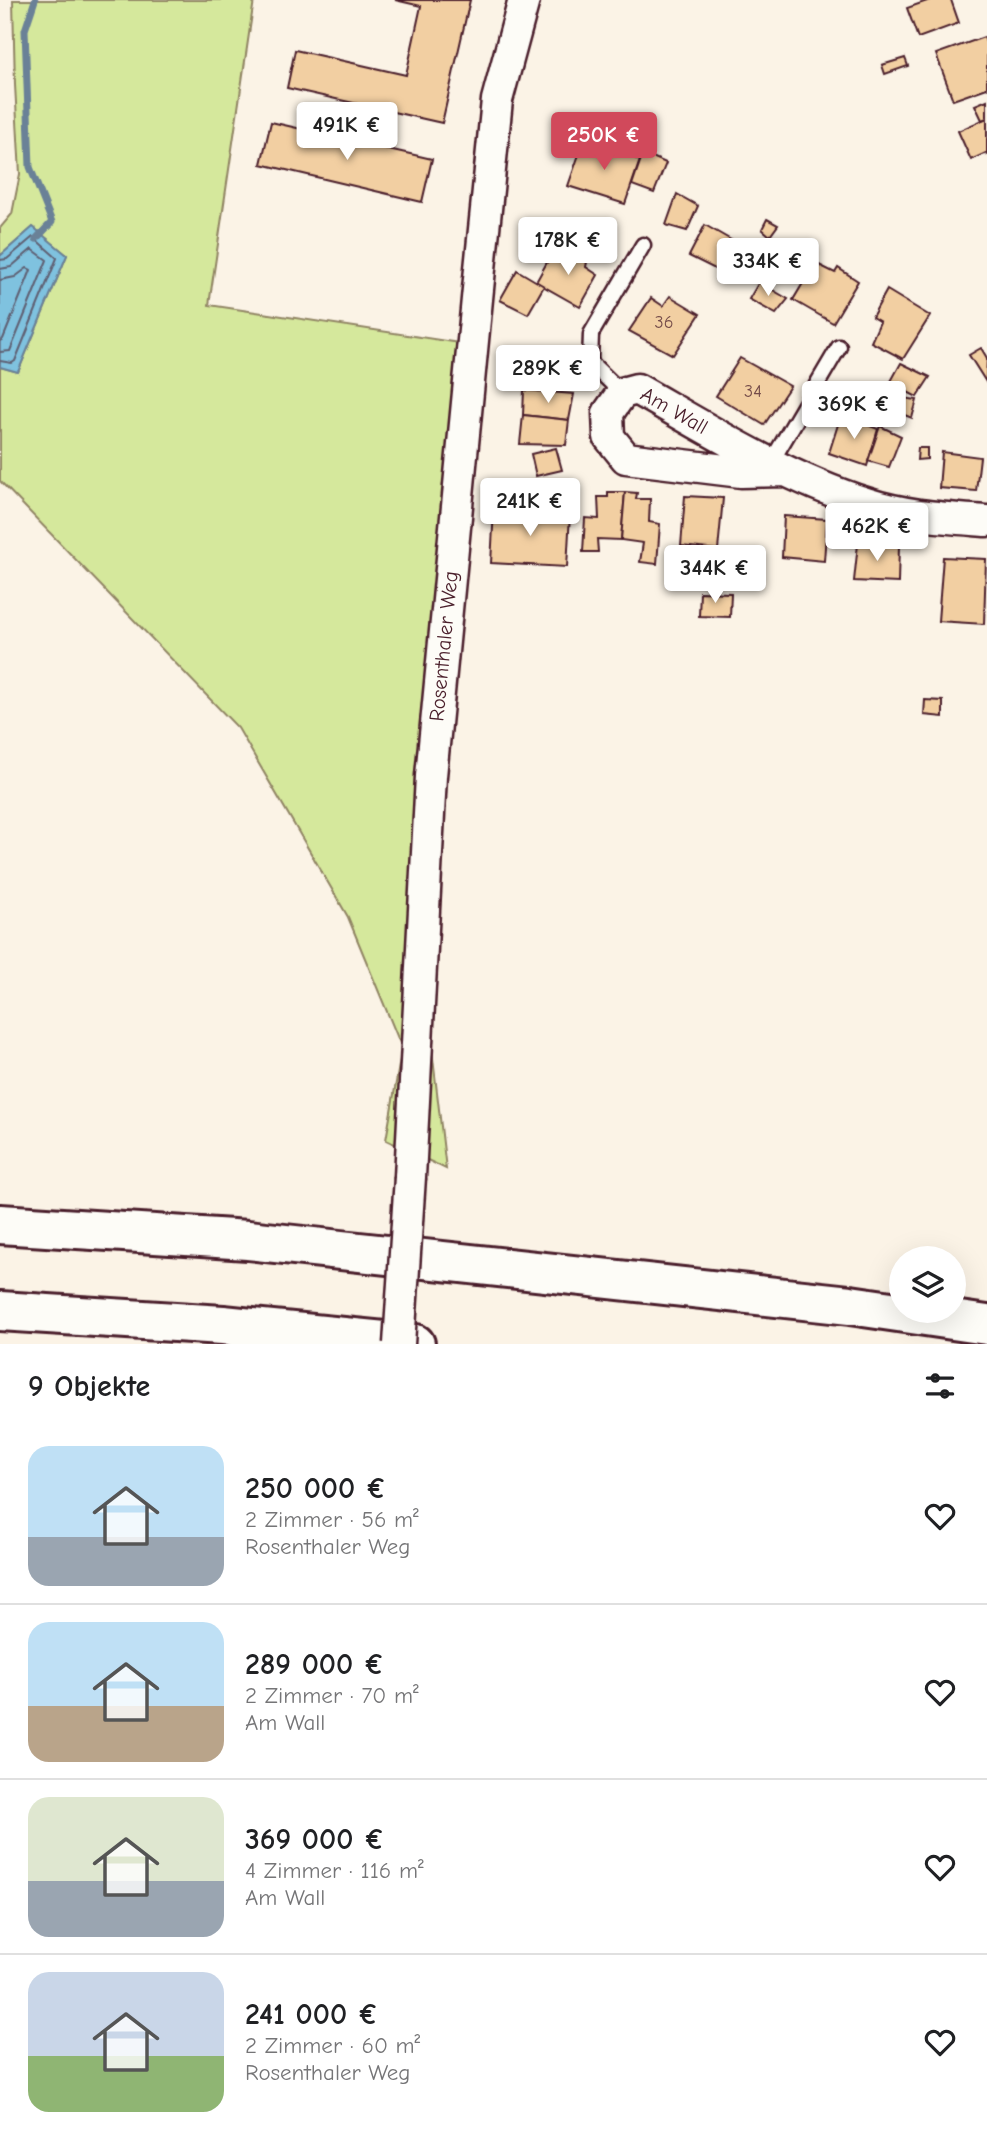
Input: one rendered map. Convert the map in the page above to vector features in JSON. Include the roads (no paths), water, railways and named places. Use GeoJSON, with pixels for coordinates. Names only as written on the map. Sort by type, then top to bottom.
{"type":"FeatureCollection","features":[{"type":"Feature","properties":{"kind":"highway"},"geometry":{"type":"LineString","coordinates":[[0,1224],[289,1244],[850,1305],[987,1325]]}},
{"type":"Feature","properties":{"kind":"highway"},"geometry":{"type":"LineString","coordinates":[[0,1311],[223,1325],[415,1344]]}},
{"type":"Feature","properties":{"kind":"street","name":"Rosenthaler Weg"},"geometry":{"type":"LineString","coordinates":[[399,1344],[431,776],[497,100],[524,0]]}},
{"type":"Feature","properties":{"kind":"street","name":"Am Wall"},"geometry":{"type":"LineString","coordinates":[[776,467],[741,471],[626,458],[609,437],[608,413],[622,393],[637,389],[776,467],[793,477],[867,504],[930,517],[987,521]]}},
{"type":"Feature","properties":{"kind":"lane"},"geometry":{"type":"LineString","coordinates":[[622,393],[590,362],[590,334],[643,245]]}},
{"type":"Feature","properties":{"kind":"lane"},"geometry":{"type":"LineString","coordinates":[[776,467],[839,347]]}},
{"type":"Feature","properties":{"kind":"water"},"geometry":{"type":"Polygon","coordinates":[[[33,227],[67,255],[18,372],[0,367],[0,256],[33,227]]]}},
{"type":"Feature","properties":{"kind":"waterway"},"geometry":{"type":"LineString","coordinates":[[35,0],[25,30],[30,167],[52,222],[36,239]]}}]}
